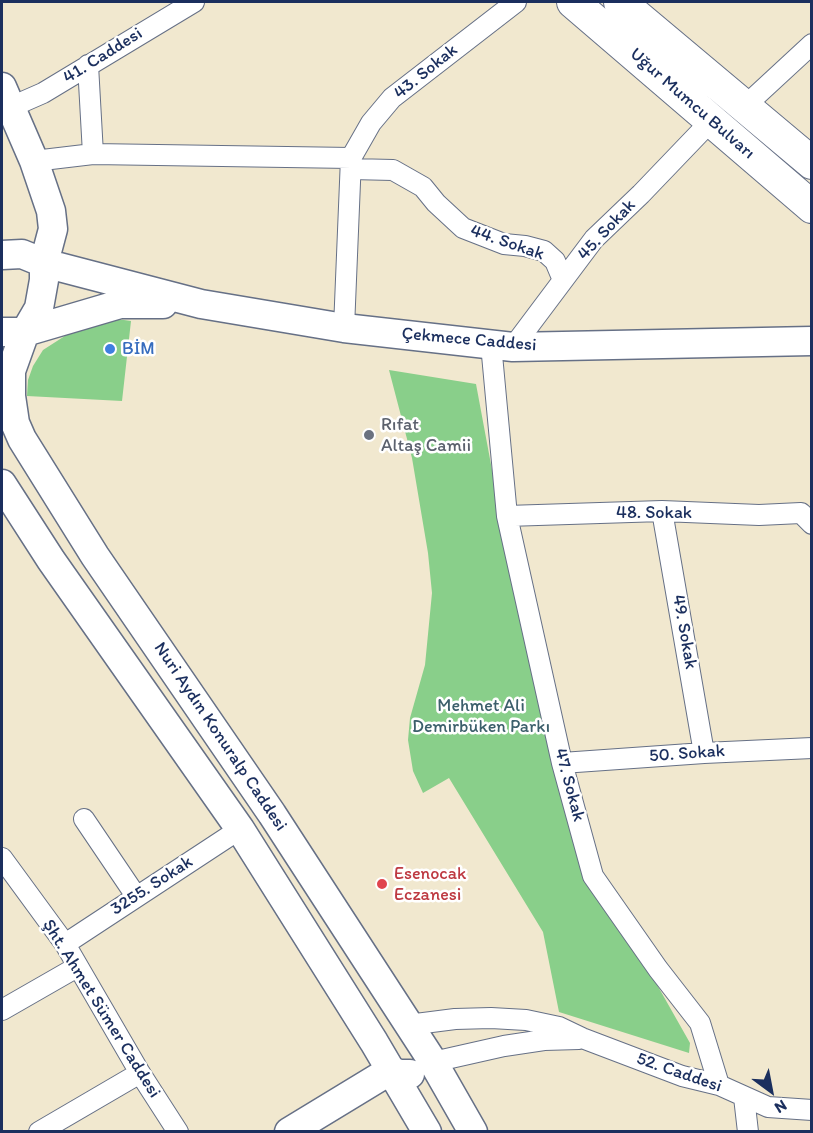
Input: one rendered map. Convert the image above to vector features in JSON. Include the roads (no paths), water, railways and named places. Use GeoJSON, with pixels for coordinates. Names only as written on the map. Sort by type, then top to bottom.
{"type":"FeatureCollection","features":[{"type":"Feature","properties":{"kind":"main road","name":"Uğur Mumcu Bulvarı"},"geometry":{"type":"LineString","coordinates":[[573,2],[812,207]]}},
{"type":"Feature","properties":{"kind":"main road","name":"Uğur Mumcu Bulvarı"},"geometry":{"type":"LineString","coordinates":[[620,2],[812,163]]}},
{"type":"Feature","properties":{"kind":"street","name":"41. Caddesi"},"geometry":{"type":"LineString","coordinates":[[5,107],[43,93],[194,2]]}},
{"type":"Feature","properties":{"kind":"street","name":"43. Sokak"},"geometry":{"type":"LineString","coordinates":[[351,163],[371,123],[392,98],[516,2]]}},
{"type":"Feature","properties":{"kind":"street"},"geometry":{"type":"LineString","coordinates":[[745,106],[812,44]]}},
{"type":"Feature","properties":{"kind":"street"},"geometry":{"type":"LineString","coordinates":[[88,65],[93,154]]}},
{"type":"Feature","properties":{"kind":"street"},"geometry":{"type":"LineString","coordinates":[[5,107],[34,161],[51,210],[52,229],[44,263],[44,280],[39,308],[13,332]]}},
{"type":"Feature","properties":{"kind":"street","name":"45. Sokak"},"geometry":{"type":"LineString","coordinates":[[502,346],[563,280],[594,239],[711,121]]}},
{"type":"Feature","properties":{"kind":"street","name":"44. Sokak"},"geometry":{"type":"LineString","coordinates":[[34,161],[93,154],[351,163],[393,170],[423,188],[463,228],[504,244],[544,251],[555,261],[563,280]]}},
{"type":"Feature","properties":{"kind":"street"},"geometry":{"type":"LineString","coordinates":[[344,328],[351,163]]}},
{"type":"Feature","properties":{"kind":"street","name":"Çekmece Caddesi"},"geometry":{"type":"LineString","coordinates":[[2,255],[22,254],[44,263],[201,304],[344,328],[502,346],[812,341]]}},
{"type":"Feature","properties":{"kind":"street","name":"Çekmece Caddesi"},"geometry":{"type":"LineString","coordinates":[[13,332],[120,304],[201,304]]}},
{"type":"Feature","properties":{"kind":"street","name":"Nuri Aydın Konuralp Caddesi"},"geometry":{"type":"LineString","coordinates":[[13,332],[11,396],[15,423],[33,458],[95,556],[272,814],[433,1062],[473,1131]]}},
{"type":"Feature","properties":{"kind":"street","name":"47. Sokak"},"geometry":{"type":"LineString","coordinates":[[502,346],[507,516],[562,763],[593,876],[658,969],[700,1023],[719,1085]]}},
{"type":"Feature","properties":{"kind":"street","name":"Nuri Aydın Konuralp Caddesi"},"geometry":{"type":"LineString","coordinates":[[2,484],[51,560],[240,829],[427,1131]]}},
{"type":"Feature","properties":{"kind":"street","name":"48. Sokak"},"geometry":{"type":"LineString","coordinates":[[507,516],[662,511],[806,518]]}},
{"type":"Feature","properties":{"kind":"street","name":"49. Sokak"},"geometry":{"type":"LineString","coordinates":[[662,511],[704,753]]}},
{"type":"Feature","properties":{"kind":"street","name":"50. Sokak"},"geometry":{"type":"LineString","coordinates":[[562,763],[812,748]]}},
{"type":"Feature","properties":{"kind":"street"},"geometry":{"type":"LineString","coordinates":[[84,819],[136,896]]}},
{"type":"Feature","properties":{"kind":"street","name":"3255. Sokak"},"geometry":{"type":"LineString","coordinates":[[65,944],[240,829]]}},
{"type":"Feature","properties":{"kind":"street","name":"Şht. Ahmet Sümer Caddesi"},"geometry":{"type":"LineString","coordinates":[[2,858],[65,944],[140,1073],[178,1131]]}},
{"type":"Feature","properties":{"kind":"street"},"geometry":{"type":"LineString","coordinates":[[2,1010],[77,967]]}},
{"type":"Feature","properties":{"kind":"street","name":"52. Caddesi"},"geometry":{"type":"LineString","coordinates":[[408,1024],[491,1018],[526,1020],[559,1027],[682,1076],[719,1085],[768,1107],[812,1110]]}},
{"type":"Feature","properties":{"kind":"street"},"geometry":{"type":"LineString","coordinates":[[374,1042],[386,1031],[399,1024],[408,1024]]}},
{"type":"Feature","properties":{"kind":"street","name":"52. Caddesi"},"geometry":{"type":"LineString","coordinates":[[433,1062],[504,1046],[544,1040],[582,1038]]}},
{"type":"Feature","properties":{"kind":"street"},"geometry":{"type":"LineString","coordinates":[[289,1131],[391,1070],[398,1074],[410,1074],[433,1062]]}},
{"type":"Feature","properties":{"kind":"street"},"geometry":{"type":"LineString","coordinates":[[39,1131],[140,1073]]}},
{"type":"Feature","properties":{"kind":"street"},"geometry":{"type":"LineString","coordinates":[[744,1097],[748,1131]]}},
{"type":"Feature","properties":{"kind":"place","name":"BİM"},"geometry":{"type":"Point","coordinates":[110,349]}},
{"type":"Feature","properties":{"kind":"place","name":"Rıfat Altaş Camii"},"geometry":{"type":"Point","coordinates":[369,435]}},
{"type":"Feature","properties":{"kind":"place","name":"Esenocak Eczanesi"},"geometry":{"type":"Point","coordinates":[382,884]}},
{"type":"Feature","properties":{"kind":"park label","name":"Mehmet Ali Demirbüken Parkı"},"geometry":{"type":"Point","coordinates":[481,716]}}]}
